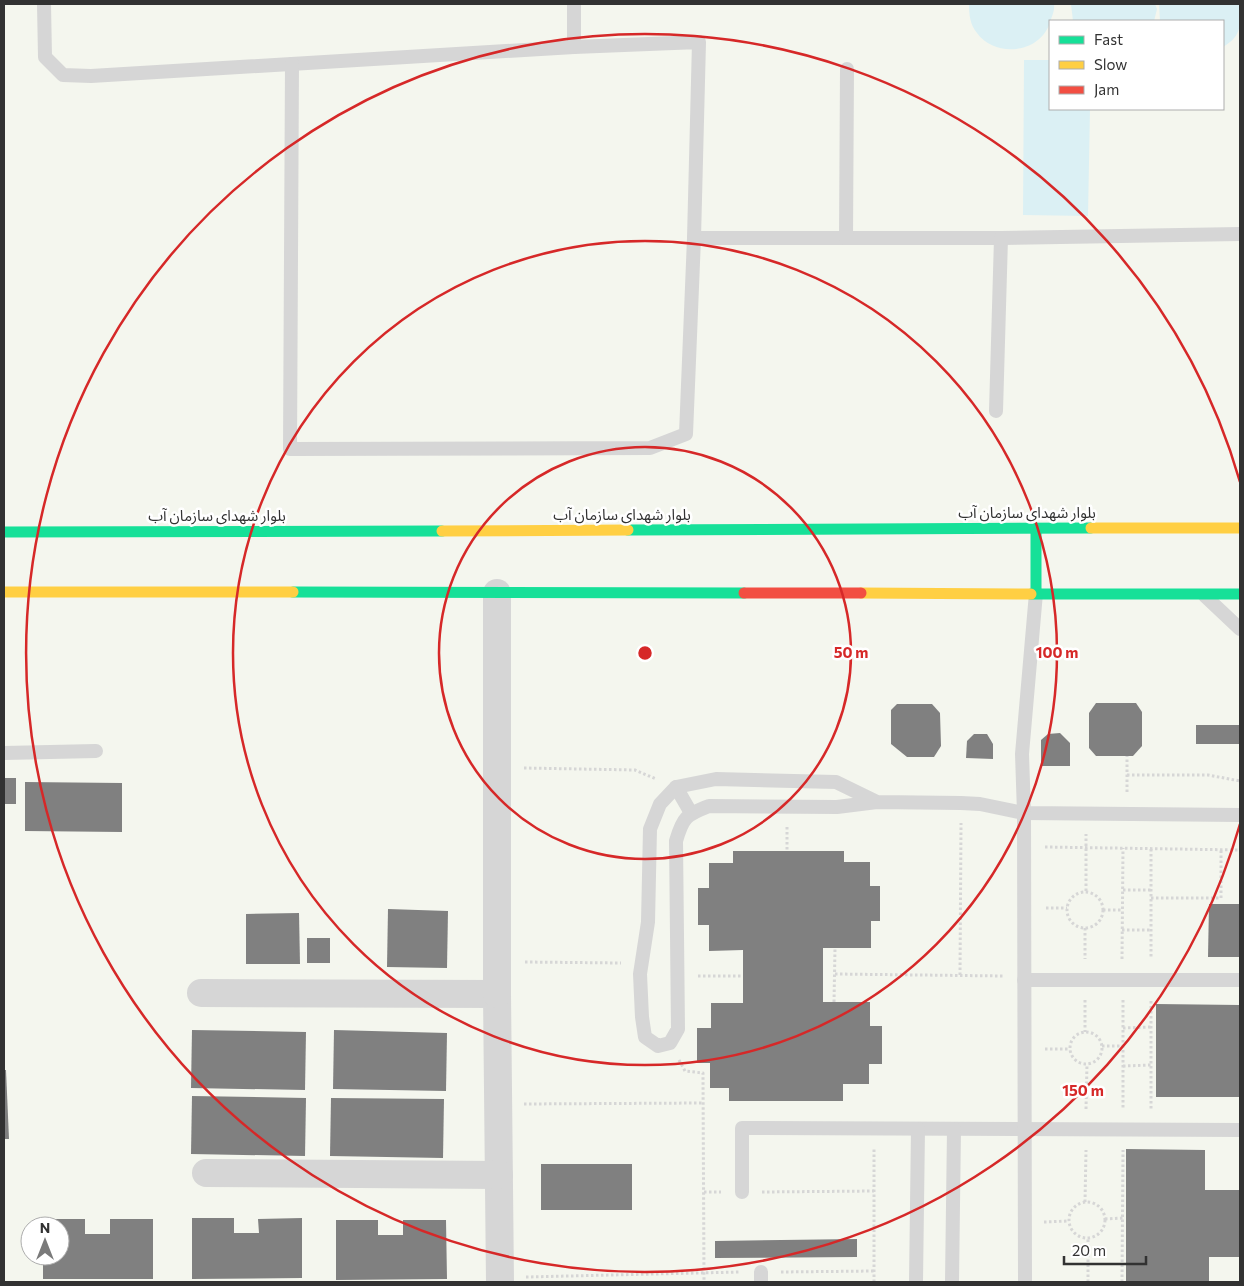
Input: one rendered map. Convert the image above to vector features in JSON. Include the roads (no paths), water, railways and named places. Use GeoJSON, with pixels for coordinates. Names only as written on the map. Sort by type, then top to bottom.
{"type":"FeatureCollection","features":[{"type":"Feature","properties":{"kind":"main road"},"geometry":{"type":"LineString","coordinates":[[1036,528],[1036,593]]}},
{"type":"Feature","properties":{"kind":"main road","name":"بلوار شهدای سازمان آب"},"geometry":{"type":"LineString","coordinates":[[4,532],[1240,528]]}},
{"type":"Feature","properties":{"kind":"main road"},"geometry":{"type":"LineString","coordinates":[[4,592],[1240,594]]}},
{"type":"Feature","properties":{"kind":"street"},"geometry":{"type":"LineString","coordinates":[[498,593],[497,994],[500,1280]]}},
{"type":"Feature","properties":{"kind":"street"},"geometry":{"type":"LineString","coordinates":[[201,993],[497,994]]}},
{"type":"Feature","properties":{"kind":"street"},"geometry":{"type":"LineString","coordinates":[[206,1173],[499,1175]]}},
{"type":"Feature","properties":{"kind":"lane"},"geometry":{"type":"LineString","coordinates":[[44,4],[45,57],[63,75],[91,76],[574,47],[700,42],[686,434],[650,448],[290,449],[292,64]]}},
{"type":"Feature","properties":{"kind":"lane"},"geometry":{"type":"LineString","coordinates":[[574,4],[574,47]]}},
{"type":"Feature","properties":{"kind":"lane"},"geometry":{"type":"LineString","coordinates":[[846,238],[847,69]]}},
{"type":"Feature","properties":{"kind":"lane"},"geometry":{"type":"LineString","coordinates":[[694,238],[1001,238],[1240,234]]}},
{"type":"Feature","properties":{"kind":"lane"},"geometry":{"type":"LineString","coordinates":[[996,411],[1001,238]]}},
{"type":"Feature","properties":{"kind":"lane"},"geometry":{"type":"LineString","coordinates":[[1025,1282],[1024,813],[1022,754],[1036,593]]}},
{"type":"Feature","properties":{"kind":"lane"},"geometry":{"type":"LineString","coordinates":[[1202,594],[1240,629]]}},
{"type":"Feature","properties":{"kind":"lane"},"geometry":{"type":"LineString","coordinates":[[4,753],[96,751]]}},
{"type":"Feature","properties":{"kind":"lane"},"geometry":{"type":"LineString","coordinates":[[877,802],[836,782],[716,779],[676,787],[660,804],[650,829],[648,922],[640,974],[645,1037],[658,1046],[670,1043],[678,1029],[676,841],[681,824],[691,813],[709,806],[836,807],[877,802],[961,803],[980,804],[1024,813],[1240,815]]}},
{"type":"Feature","properties":{"kind":"lane"},"geometry":{"type":"LineString","coordinates":[[676,787],[691,813]]}},
{"type":"Feature","properties":{"kind":"lane"},"geometry":{"type":"LineString","coordinates":[[1024,980],[1240,980]]}},
{"type":"Feature","properties":{"kind":"lane"},"geometry":{"type":"LineString","coordinates":[[742,1192],[742,1128],[1240,1130]]}},
{"type":"Feature","properties":{"kind":"lane"},"geometry":{"type":"LineString","coordinates":[[916,1282],[918,1129]]}},
{"type":"Feature","properties":{"kind":"lane"},"geometry":{"type":"LineString","coordinates":[[952,1282],[954,1129]]}}]}
